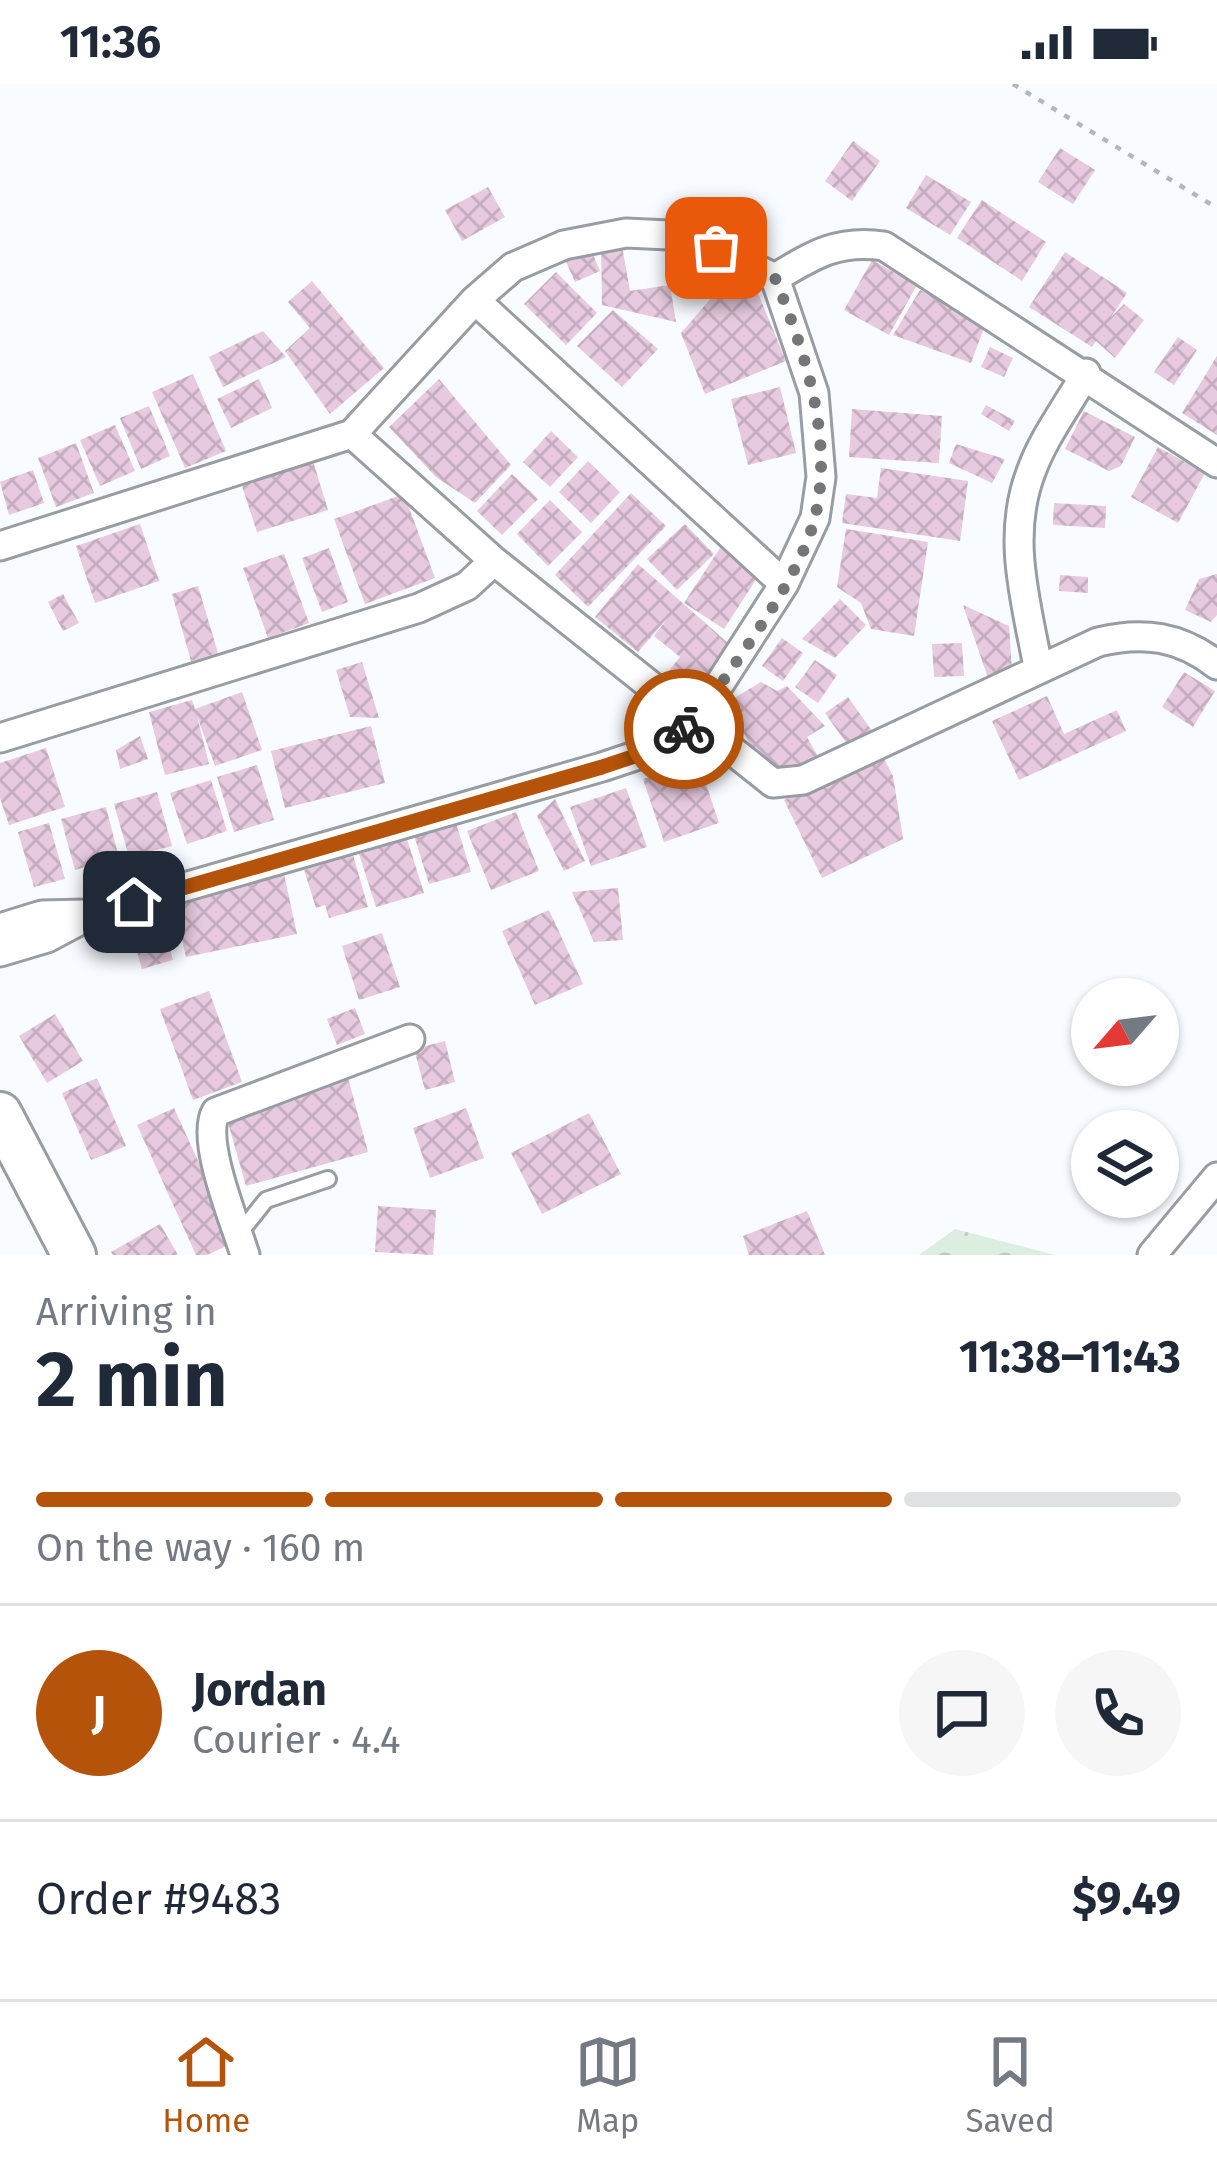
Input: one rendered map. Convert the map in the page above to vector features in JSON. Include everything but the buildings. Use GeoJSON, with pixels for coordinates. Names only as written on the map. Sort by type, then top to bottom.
{"type":"FeatureCollection","features":[{"type":"Feature","properties":{"kind":"main road"},"geometry":{"type":"LineString","coordinates":[[0,1114],[74,1255]]}},
{"type":"Feature","properties":{"kind":"street"},"geometry":{"type":"LineString","coordinates":[[0,546],[352,434],[475,300],[513,267],[564,245],[626,233],[690,236],[775,278],[814,393],[821,477],[815,518],[784,584],[695,722],[638,755],[602,767],[94,914],[47,938],[0,952]]}},
{"type":"Feature","properties":{"kind":"street"},"geometry":{"type":"LineString","coordinates":[[775,278],[826,247],[857,242],[884,246],[1086,373],[1217,463]]}},
{"type":"Feature","properties":{"kind":"street"},"geometry":{"type":"LineString","coordinates":[[475,300],[784,584]]}},
{"type":"Feature","properties":{"kind":"street"},"geometry":{"type":"LineString","coordinates":[[1038,667],[1018,556],[1018,521],[1031,470],[1086,373]]}},
{"type":"Feature","properties":{"kind":"street"},"geometry":{"type":"LineString","coordinates":[[352,434],[494,561],[756,775],[788,785],[1038,667],[1121,636],[1175,639],[1217,665]]}},
{"type":"Feature","properties":{"kind":"street"},"geometry":{"type":"LineString","coordinates":[[0,738],[419,608],[467,586],[494,561]]}},
{"type":"Feature","properties":{"kind":"street"},"geometry":{"type":"LineString","coordinates":[[0,928],[42,915],[94,914]]}},
{"type":"Feature","properties":{"kind":"street"},"geometry":{"type":"LineString","coordinates":[[242,1244],[209,1128],[216,1112],[410,1039]]}},
{"type":"Feature","properties":{"kind":"street"},"geometry":{"type":"LineString","coordinates":[[1152,1255],[1217,1178]]}},
{"type":"Feature","properties":{"kind":"lane"},"geometry":{"type":"LineString","coordinates":[[242,1244],[266,1200],[328,1179]]}},
{"type":"Feature","properties":{"kind":"path"},"geometry":{"type":"LineString","coordinates":[[1013,84],[1217,208]]}},
{"type":"Feature","properties":{"kind":"green space"},"geometry":{"type":"Polygon","coordinates":[[[955,1229],[1055,1255],[919,1255],[955,1229]]]}},
{"type":"Feature","properties":{"kind":"way so far"},"geometry":{"type":"LineString","coordinates":[[684,729],[695,722],[784,584],[815,518],[821,477],[814,393],[775,278],[716,248]]}},
{"type":"Feature","properties":{"kind":"route"},"geometry":{"type":"LineString","coordinates":[[134,902],[602,767],[638,755],[684,729]]}}]}
